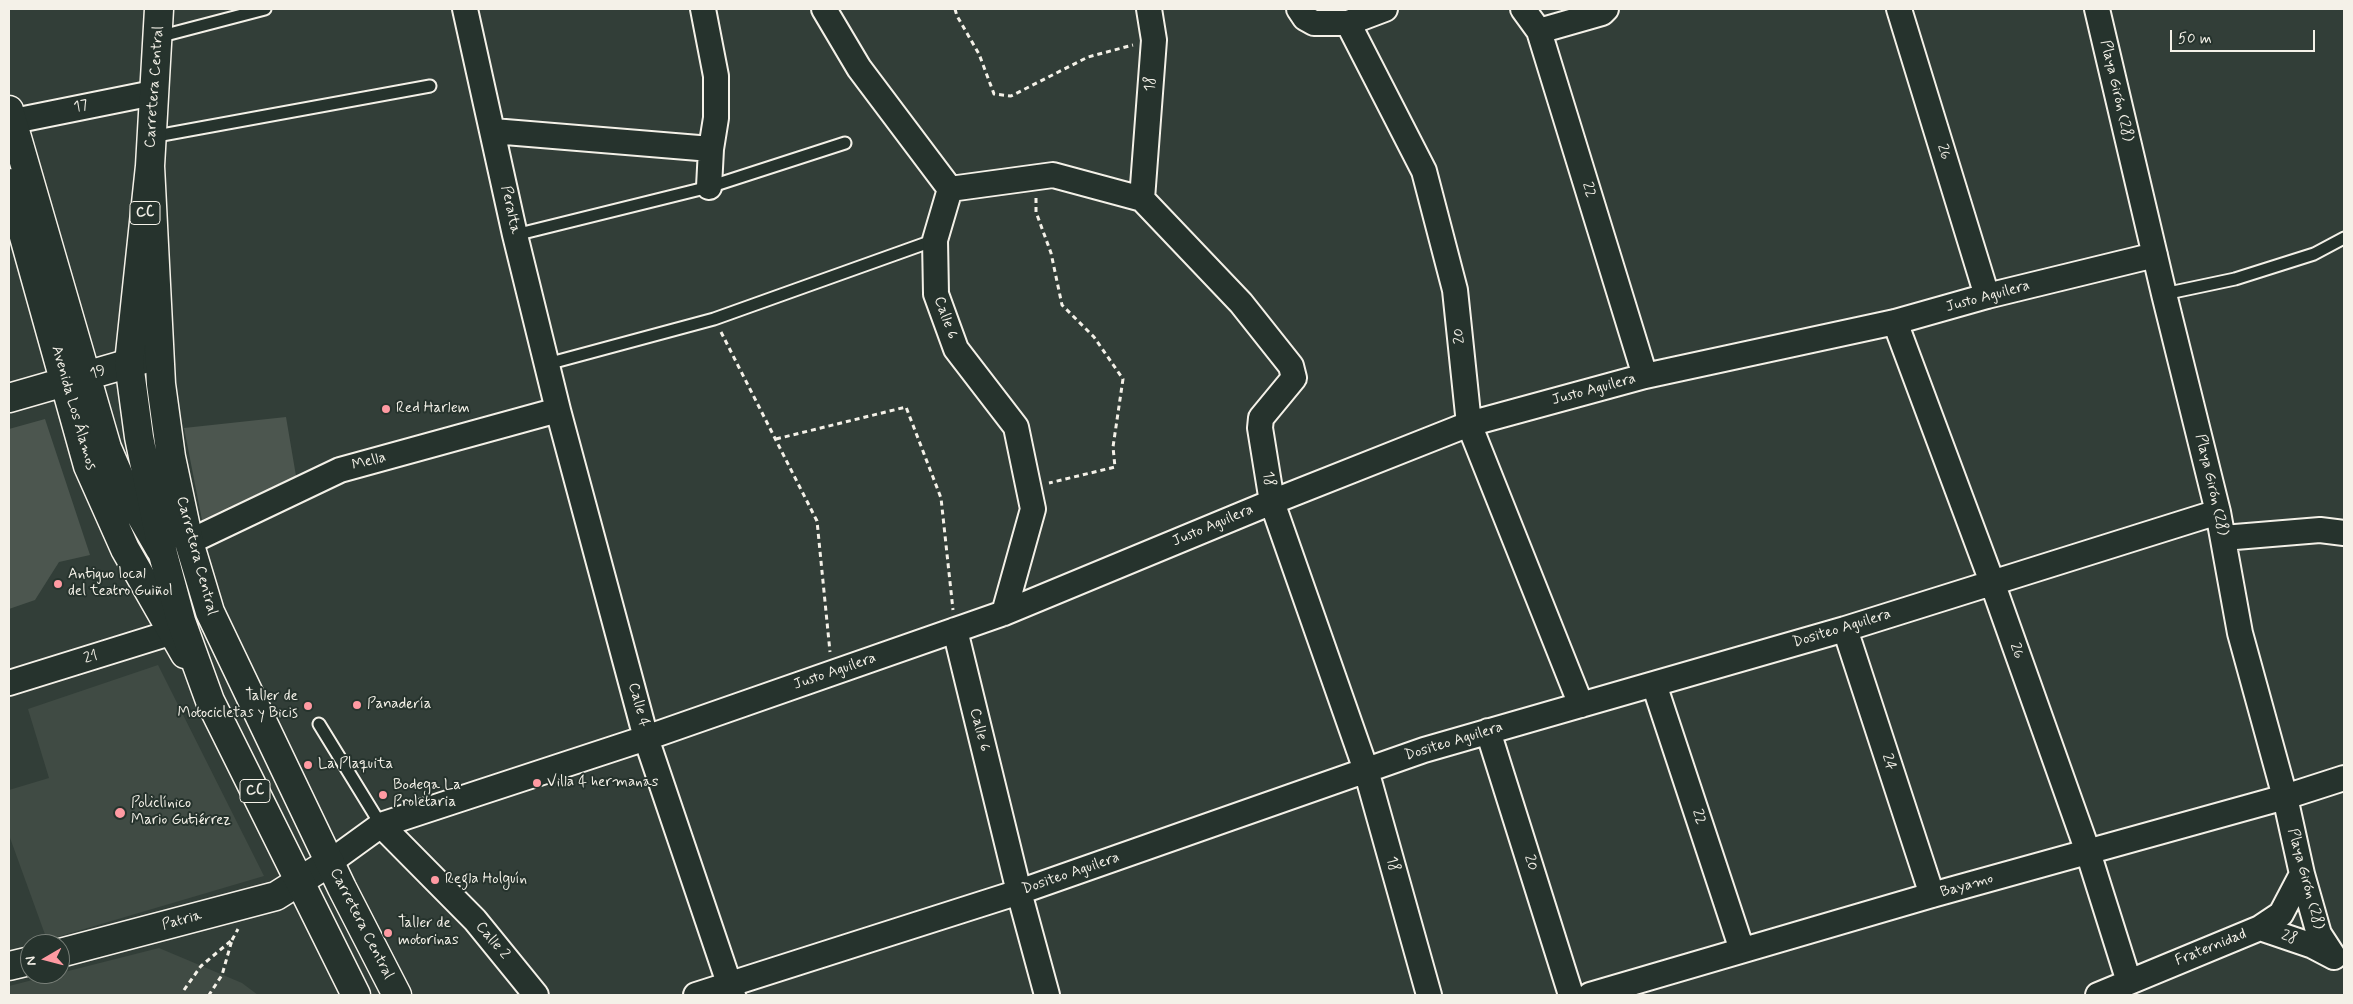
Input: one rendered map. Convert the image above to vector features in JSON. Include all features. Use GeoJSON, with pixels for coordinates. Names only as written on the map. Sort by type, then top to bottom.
{"type":"FeatureCollection","features":[{"type":"Feature","properties":{"kind":"main road","name":"Carretera Central"},"geometry":{"type":"LineString","coordinates":[[159,9],[150,166],[129,363],[139,437],[163,554],[181,621],[210,701],[356,995]]}},
{"type":"Feature","properties":{"kind":"main road","name":"Avenida Los Álamos"},"geometry":{"type":"LineString","coordinates":[[10,118],[76,380],[88,466],[125,549],[210,701]]}},
{"type":"Feature","properties":{"kind":"main road","name":"Carretera Central"},"geometry":{"type":"LineString","coordinates":[[150,166],[158,355],[171,457],[190,542],[210,612],[330,862],[397,995]]}},
{"type":"Feature","properties":{"kind":"main road","name":"Avenida Los Álamos"},"geometry":{"type":"LineString","coordinates":[[9,183],[76,380],[123,485],[163,554]]}},
{"type":"Feature","properties":{"kind":"main road","name":"19"},"geometry":{"type":"LineString","coordinates":[[9,398],[158,355]]}},
{"type":"Feature","properties":{"kind":"main road"},"geometry":{"type":"LineString","coordinates":[[163,554],[210,612]]}},
{"type":"Feature","properties":{"kind":"main road","name":"Justo Aguilera"},"geometry":{"type":"LineString","coordinates":[[300,881],[330,862]]}},
{"type":"Feature","properties":{"kind":"main road","name":"Patria"},"geometry":{"type":"LineString","coordinates":[[70,950],[276,896],[300,881]]}},
{"type":"Feature","properties":{"kind":"street","name":"Peralta"},"geometry":{"type":"LineString","coordinates":[[466,9],[515,235],[558,410]]}},
{"type":"Feature","properties":{"kind":"street"},"geometry":{"type":"LineString","coordinates":[[703,9],[716,76],[716,118],[711,148],[709,187]]}},
{"type":"Feature","properties":{"kind":"street"},"geometry":{"type":"LineString","coordinates":[[824,9],[859,68],[950,189],[1053,175],[1142,199]]}},
{"type":"Feature","properties":{"kind":"street","name":"18"},"geometry":{"type":"LineString","coordinates":[[1149,9],[1154,40],[1142,199],[1241,303],[1291,366],[1294,378],[1261,418],[1260,428],[1272,502],[1366,770],[1430,995]]}},
{"type":"Feature","properties":{"kind":"street"},"geometry":{"type":"LineString","coordinates":[[1299,9],[1304,18],[1314,23],[1348,23],[1385,9]]}},
{"type":"Feature","properties":{"kind":"street","name":"22"},"geometry":{"type":"LineString","coordinates":[[1523,9],[1539,31],[1645,376]]}},
{"type":"Feature","properties":{"kind":"street"},"geometry":{"type":"LineString","coordinates":[[1539,31],[1602,13],[1606,9]]}},
{"type":"Feature","properties":{"kind":"street","name":"26"},"geometry":{"type":"LineString","coordinates":[[1899,9],[1987,296]]}},
{"type":"Feature","properties":{"kind":"street","name":"Playa Girón (28)"},"geometry":{"type":"LineString","coordinates":[[2097,9],[2164,294],[2218,512],[2240,633],[2285,797],[2302,874],[2319,934],[2339,960]]}},
{"type":"Feature","properties":{"kind":"street","name":"20"},"geometry":{"type":"LineString","coordinates":[[1348,23],[1424,171],[1454,290],[1469,424],[1581,705]]}},
{"type":"Feature","properties":{"kind":"street","name":"17"},"geometry":{"type":"LineString","coordinates":[[10,118],[153,93]]}},
{"type":"Feature","properties":{"kind":"street"},"geometry":{"type":"LineString","coordinates":[[493,131],[711,148]]}},
{"type":"Feature","properties":{"kind":"street","name":"Calle 6"},"geometry":{"type":"LineString","coordinates":[[950,189],[935,240],[936,294],[956,349],[1016,426],[1033,509],[1004,613]]}},
{"type":"Feature","properties":{"kind":"street","name":"Justo Aguilera"},"geometry":{"type":"LineString","coordinates":[[330,862],[381,825],[646,738],[1004,613],[1272,502],[1469,424],[1645,376],[1895,322],[1987,296],[2155,256]]}},
{"type":"Feature","properties":{"kind":"street","name":"26"},"geometry":{"type":"LineString","coordinates":[[1895,322],[1992,582],[2088,852],[2129,982]]}},
{"type":"Feature","properties":{"kind":"street","name":"Mella"},"geometry":{"type":"LineString","coordinates":[[190,542],[340,470],[558,410]]}},
{"type":"Feature","properties":{"kind":"street","name":"Calle 4"},"geometry":{"type":"LineString","coordinates":[[558,410],[646,738],[732,990]]}},
{"type":"Feature","properties":{"kind":"street","name":"Dositeo Aguilera"},"geometry":{"type":"LineString","coordinates":[[696,995],[732,990],[1019,892],[1366,770],[1488,731],[1845,629],[2218,512]]}},
{"type":"Feature","properties":{"kind":"street"},"geometry":{"type":"LineString","coordinates":[[2223,538],[2320,530],[2344,533]]}},
{"type":"Feature","properties":{"kind":"street","name":"24"},"geometry":{"type":"LineString","coordinates":[[1845,629],[1932,895]]}},
{"type":"Feature","properties":{"kind":"street","name":"Calle 6"},"geometry":{"type":"LineString","coordinates":[[954,630],[1019,892],[1047,995]]}},
{"type":"Feature","properties":{"kind":"street","name":"21"},"geometry":{"type":"LineString","coordinates":[[9,683],[173,632]]}},
{"type":"Feature","properties":{"kind":"street","name":"22"},"geometry":{"type":"LineString","coordinates":[[1654,684],[1742,950]]}},
{"type":"Feature","properties":{"kind":"street","name":"20"},"geometry":{"type":"LineString","coordinates":[[1488,731],[1571,995]]}},
{"type":"Feature","properties":{"kind":"street","name":"Bayamo"},"geometry":{"type":"LineString","coordinates":[[1590,995],[1932,895],[2285,797],[2344,778]]}},
{"type":"Feature","properties":{"kind":"street","name":"Calle 2"},"geometry":{"type":"LineString","coordinates":[[381,825],[475,920],[536,995]]}},
{"type":"Feature","properties":{"kind":"street","name":"Fraternidad"},"geometry":{"type":"LineString","coordinates":[[2098,995],[2260,928],[2281,914],[2302,874]]}},
{"type":"Feature","properties":{"kind":"street","name":"28"},"geometry":{"type":"LineString","coordinates":[[2260,928],[2314,946],[2339,960]]}},
{"type":"Feature","properties":{"kind":"lane"},"geometry":{"type":"LineString","coordinates":[[158,37],[265,9]]}},
{"type":"Feature","properties":{"kind":"lane"},"geometry":{"type":"LineString","coordinates":[[151,136],[430,86]]}},
{"type":"Feature","properties":{"kind":"lane"},"geometry":{"type":"LineString","coordinates":[[515,235],[709,187],[845,143]]}},
{"type":"Feature","properties":{"kind":"lane"},"geometry":{"type":"LineString","coordinates":[[2164,294],[2235,279],[2314,254],[2344,238]]}},
{"type":"Feature","properties":{"kind":"lane"},"geometry":{"type":"LineString","coordinates":[[547,364],[714,319],[935,240]]}},
{"type":"Feature","properties":{"kind":"lane"},"geometry":{"type":"LineString","coordinates":[[319,724],[381,825]]}},
{"type":"Feature","properties":{"kind":"path"},"geometry":{"type":"LineString","coordinates":[[955,9],[957,16],[979,54],[994,94],[1011,96],[1088,57],[1154,40]]}},
{"type":"Feature","properties":{"kind":"path"},"geometry":{"type":"LineString","coordinates":[[1028,488],[1115,467],[1113,447],[1123,379],[1094,337],[1062,305],[1051,253],[1036,212],[1035,178]]}},
{"type":"Feature","properties":{"kind":"path"},"geometry":{"type":"LineString","coordinates":[[714,319],[817,521],[832,672]]}},
{"type":"Feature","properties":{"kind":"path"},"geometry":{"type":"LineString","coordinates":[[776,439],[906,407],[941,498],[954,630]]}},
{"type":"Feature","properties":{"kind":"path"},"geometry":{"type":"LineString","coordinates":[[184,990],[201,966],[232,940],[222,975],[209,995]]}},
{"type":"Feature","properties":{"kind":"shaded area"},"geometry":{"type":"Polygon","coordinates":[[[286,417],[296,476],[202,520],[184,428],[286,417]]]}},
{"type":"Feature","properties":{"kind":"shaded area"},"geometry":{"type":"Polygon","coordinates":[[[45,419],[90,555],[59,562],[35,600],[9,609],[9,429],[45,419]]]}},
{"type":"Feature","properties":{"kind":"shaded area","name":"Policlínico Mario Gutiérrez"},"geometry":{"type":"Polygon","coordinates":[[[158,665],[264,876],[67,934],[45,934],[9,835],[9,790],[49,778],[28,709],[158,665]]]}},
{"type":"Feature","properties":{"kind":"shaded area"},"geometry":{"type":"Polygon","coordinates":[[[159,948],[242,983],[258,995],[9,995],[9,986],[20,983],[70,984],[70,971],[159,948]]]}},
{"type":"Feature","properties":{"kind":"place","name":"Red Harlem"},"geometry":{"type":"Point","coordinates":[386,409]}},
{"type":"Feature","properties":{"kind":"place","name":"Antiguo local del teatro Guiñol"},"geometry":{"type":"Point","coordinates":[58,584]}},
{"type":"Feature","properties":{"kind":"place","name":"Panadería"},"geometry":{"type":"Point","coordinates":[357,705]}},
{"type":"Feature","properties":{"kind":"place","name":"Taller de Motocicletas y Bicis"},"geometry":{"type":"Point","coordinates":[308,706]}},
{"type":"Feature","properties":{"kind":"place","name":"La Plaquita"},"geometry":{"type":"Point","coordinates":[308,765]}},
{"type":"Feature","properties":{"kind":"place","name":"Villa 4 hermanas"},"geometry":{"type":"Point","coordinates":[537,783]}},
{"type":"Feature","properties":{"kind":"place","name":"Bodega La Proletaria"},"geometry":{"type":"Point","coordinates":[383,795]}},
{"type":"Feature","properties":{"kind":"place","name":"Policlínico Mario Gutiérrez"},"geometry":{"type":"Point","coordinates":[120,813]}},
{"type":"Feature","properties":{"kind":"place","name":"Regla Holguín"},"geometry":{"type":"Point","coordinates":[435,880]}},
{"type":"Feature","properties":{"kind":"place","name":"Taller de motorinas"},"geometry":{"type":"Point","coordinates":[388,933]}}]}
